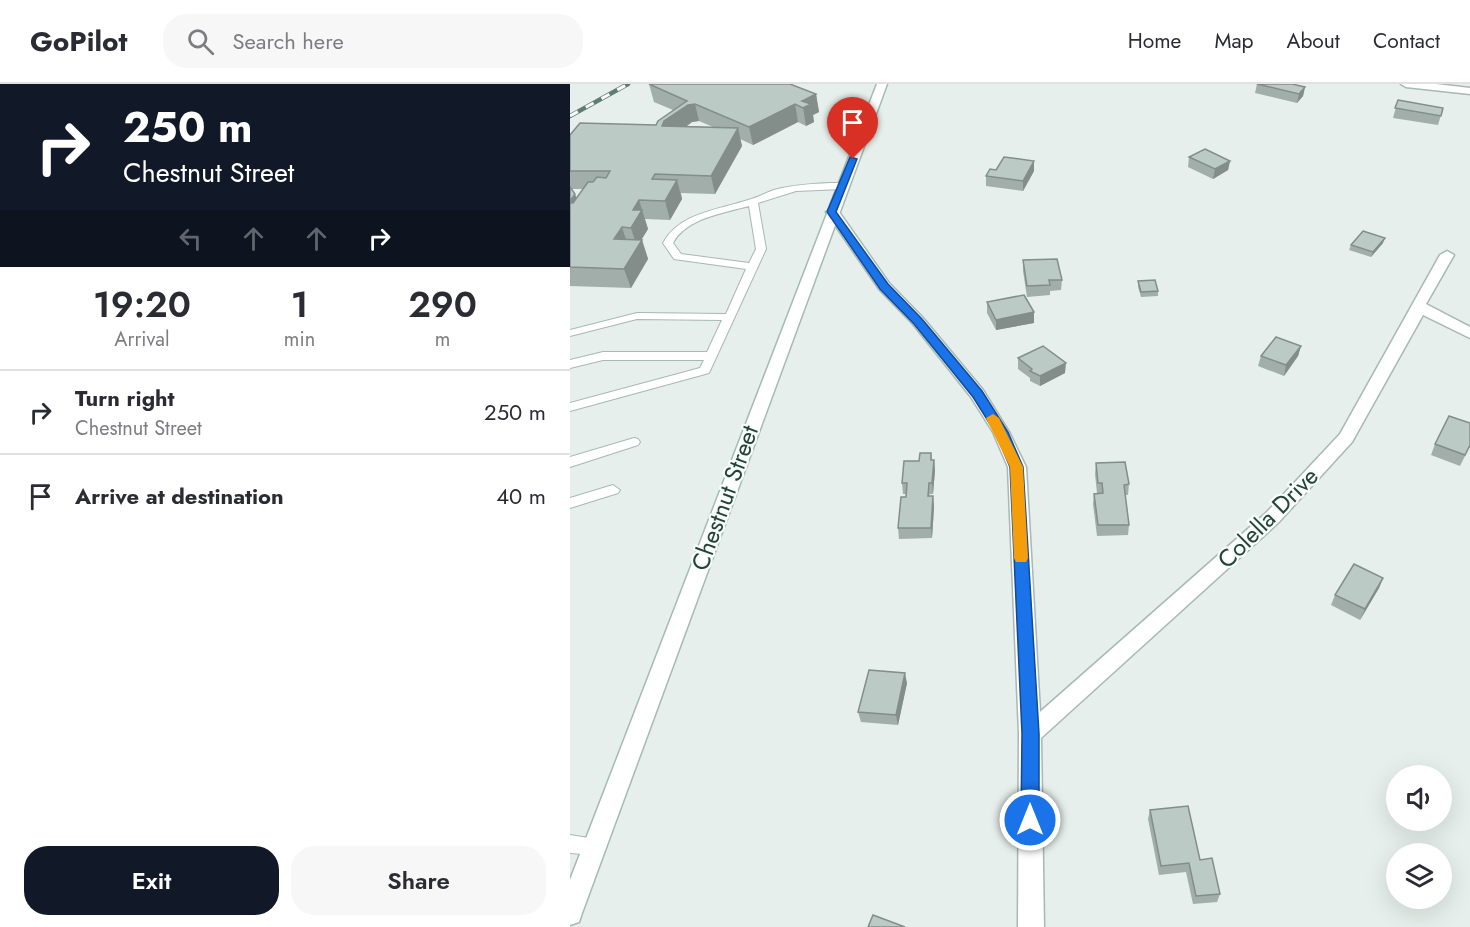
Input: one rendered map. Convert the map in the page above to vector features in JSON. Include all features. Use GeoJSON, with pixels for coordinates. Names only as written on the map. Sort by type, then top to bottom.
{"type":"FeatureCollection","features":[{"type":"Feature","properties":{"kind":"street","name":"Chestnut Street"},"geometry":{"type":"LineString","coordinates":[[570,914],[831,212],[882,84]]}},
{"type":"Feature","properties":{"kind":"street"},"geometry":{"type":"LineString","coordinates":[[1406,84],[1470,91]]}},
{"type":"Feature","properties":{"kind":"street"},"geometry":{"type":"LineString","coordinates":[[831,212],[884,286],[918,321],[977,394],[1001,432],[1017,467],[1030,734],[1030,927]]}},
{"type":"Feature","properties":{"kind":"street","name":"Colella Drive"},"geometry":{"type":"LineString","coordinates":[[1030,734],[1272,518],[1346,438],[1447,255]]}},
{"type":"Feature","properties":{"kind":"street"},"geometry":{"type":"LineString","coordinates":[[1418,306],[1470,333]]}},
{"type":"Feature","properties":{"kind":"lane"},"geometry":{"type":"LineString","coordinates":[[753,267],[678,257],[668,243],[672,233],[684,225],[776,192],[795,186],[842,186]]}},
{"type":"Feature","properties":{"kind":"lane"},"geometry":{"type":"LineString","coordinates":[[570,407],[705,370],[761,249],[753,202]]}},
{"type":"Feature","properties":{"kind":"lane"},"geometry":{"type":"LineString","coordinates":[[570,333],[637,316],[729,317]]}},
{"type":"Feature","properties":{"kind":"lane"},"geometry":{"type":"LineString","coordinates":[[570,364],[603,356],[711,356]]}},
{"type":"Feature","properties":{"kind":"lane"},"geometry":{"type":"LineString","coordinates":[[570,462],[634,442]]}},
{"type":"Feature","properties":{"kind":"lane"},"geometry":{"type":"LineString","coordinates":[[570,503],[613,490]]}},
{"type":"Feature","properties":{"kind":"lane"},"geometry":{"type":"LineString","coordinates":[[570,844],[595,846]]}},
{"type":"Feature","properties":{"kind":"building"},"geometry":{"type":"Polygon","coordinates":[[[649,84],[790,84],[816,94],[802,101],[811,104],[803,108],[795,104],[749,127],[695,104],[688,105],[664,121],[662,126],[738,128],[711,176],[655,174],[652,179],[677,180],[665,201],[639,200],[633,210],[642,210],[631,228],[622,227],[614,239],[642,240],[624,269],[570,267],[570,203],[573,203],[588,182],[593,182],[597,177],[606,178],[610,171],[570,171],[570,135],[580,123],[656,125],[658,121],[687,101],[649,84]]]}},
{"type":"Feature","properties":{"kind":"building"},"geometry":{"type":"Polygon","coordinates":[[[1257,84],[1292,84],[1305,87],[1299,94],[1257,84]]]}},
{"type":"Feature","properties":{"kind":"building"},"geometry":{"type":"Polygon","coordinates":[[[1398,100],[1443,108],[1441,116],[1395,108],[1398,100]]]}},
{"type":"Feature","properties":{"kind":"building"},"geometry":{"type":"Polygon","coordinates":[[[1205,149],[1230,161],[1215,169],[1189,157],[1205,149]]]}},
{"type":"Feature","properties":{"kind":"building"},"geometry":{"type":"Polygon","coordinates":[[[1004,157],[1034,161],[1023,181],[986,176],[990,169],[996,170],[1004,157]]]}},
{"type":"Feature","properties":{"kind":"building"},"geometry":{"type":"Polygon","coordinates":[[[570,187],[575,194],[570,201],[570,187]]]}},
{"type":"Feature","properties":{"kind":"building"},"geometry":{"type":"Polygon","coordinates":[[[1363,231],[1385,238],[1373,252],[1351,245],[1363,231]]]}},
{"type":"Feature","properties":{"kind":"building"},"geometry":{"type":"Polygon","coordinates":[[[1057,259],[1062,280],[1049,280],[1050,285],[1027,286],[1023,260],[1057,259]]]}},
{"type":"Feature","properties":{"kind":"building"},"geometry":{"type":"Polygon","coordinates":[[[1155,280],[1158,291],[1141,292],[1138,281],[1155,280]]]}},
{"type":"Feature","properties":{"kind":"building"},"geometry":{"type":"Polygon","coordinates":[[[1024,295],[1034,312],[996,320],[987,302],[1024,295]]]}},
{"type":"Feature","properties":{"kind":"building"},"geometry":{"type":"Polygon","coordinates":[[[1276,337],[1301,346],[1286,365],[1261,356],[1276,337]]]}},
{"type":"Feature","properties":{"kind":"building"},"geometry":{"type":"Polygon","coordinates":[[[1043,346],[1066,363],[1040,376],[1030,371],[1032,369],[1018,358],[1043,346]]]}},
{"type":"Feature","properties":{"kind":"building"},"geometry":{"type":"Polygon","coordinates":[[[1449,416],[1470,423],[1470,445],[1465,455],[1435,444],[1449,416]]]}},
{"type":"Feature","properties":{"kind":"building"},"geometry":{"type":"Polygon","coordinates":[[[920,453],[931,453],[931,460],[934,460],[932,483],[929,483],[928,496],[933,496],[931,528],[898,528],[901,497],[906,497],[907,483],[902,483],[904,461],[919,461],[920,453]]]}},
{"type":"Feature","properties":{"kind":"building"},"geometry":{"type":"Polygon","coordinates":[[[1125,462],[1129,484],[1124,485],[1129,525],[1098,525],[1094,494],[1103,493],[1102,483],[1098,483],[1096,463],[1125,462]]]}},
{"type":"Feature","properties":{"kind":"building"},"geometry":{"type":"Polygon","coordinates":[[[1354,564],[1383,578],[1365,609],[1335,595],[1354,564]]]}},
{"type":"Feature","properties":{"kind":"building"},"geometry":{"type":"Polygon","coordinates":[[[869,670],[905,673],[896,715],[858,712],[869,670]]]}},
{"type":"Feature","properties":{"kind":"building"},"geometry":{"type":"Polygon","coordinates":[[[1188,806],[1200,860],[1212,858],[1220,894],[1196,896],[1189,863],[1161,866],[1150,810],[1188,806]]]}},
{"type":"Feature","properties":{"kind":"building"},"geometry":{"type":"Polygon","coordinates":[[[873,915],[905,927],[868,927],[873,915]]]}},
{"type":"Feature","properties":{"kind":"railway"},"geometry":{"type":"LineString","coordinates":[[570,116],[628,84]]}},
{"type":"Feature","properties":{"kind":"slow traffic"},"geometry":{"type":"LineString","coordinates":[[993,418],[1017,467],[1017,512],[1021,558]]}},
{"type":"Feature","properties":{"kind":"route"},"geometry":{"type":"LineString","coordinates":[[853,159],[831,212],[884,286],[918,321],[946,359],[977,394],[1001,432],[1017,467],[1017,512],[1030,734],[1030,820]]}}]}
